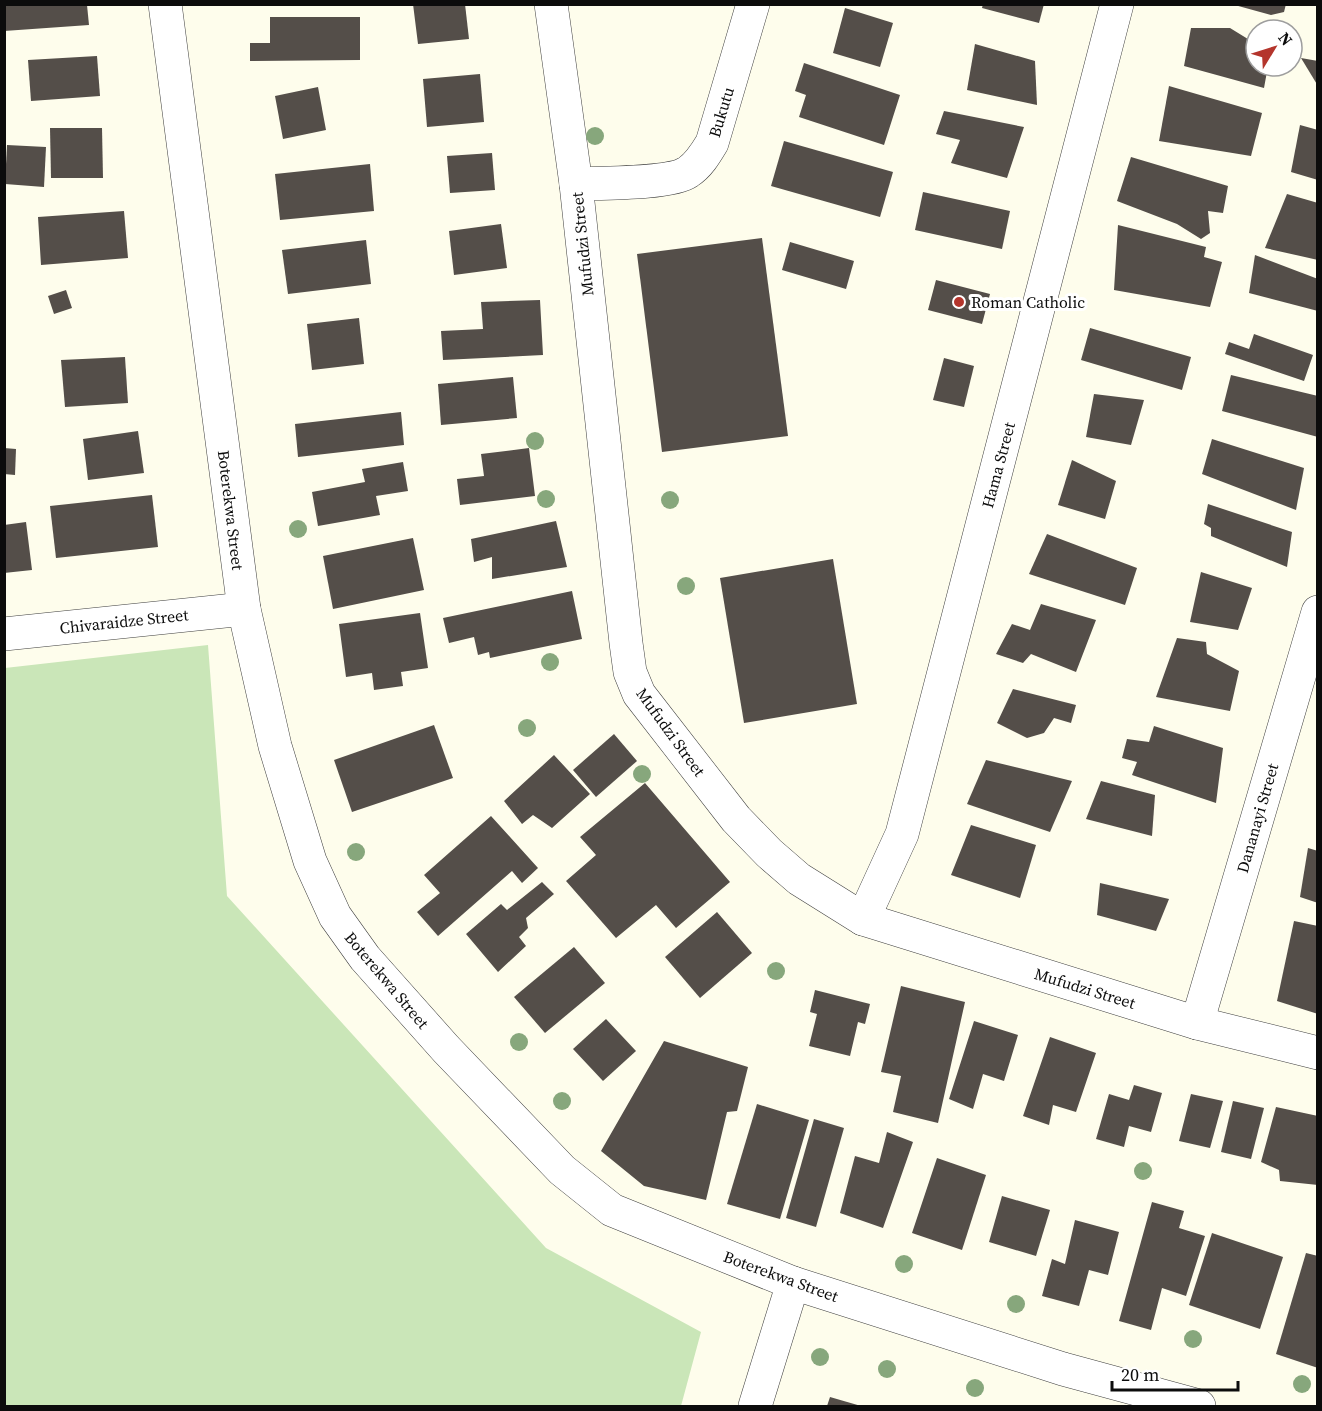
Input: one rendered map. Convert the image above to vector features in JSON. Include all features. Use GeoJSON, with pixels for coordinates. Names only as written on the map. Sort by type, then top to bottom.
{"type":"FeatureCollection","features":[{"type":"Feature","properties":{"kind":"street","name":"Boterekwa Street"},"geometry":{"type":"LineString","coordinates":[[165,4],[244,609],[275,746],[310,861],[335,916],[365,958],[438,1040],[562,1170],[612,1210],[793,1283],[1115,1396],[1199,1407]]}},
{"type":"Feature","properties":{"kind":"street","name":"Mufudzi Street"},"geometry":{"type":"LineString","coordinates":[[550,4],[576,184],[630,672],[639,694],[736,819],[769,854],[799,879],[863,919],[1197,1023],[1317,1053]]}},
{"type":"Feature","properties":{"kind":"street","name":"Bukutu"},"geometry":{"type":"LineString","coordinates":[[576,184],[672,178],[687,173],[703,158],[712,143],[753,4]]}},
{"type":"Feature","properties":{"kind":"street","name":"Hama Street"},"geometry":{"type":"LineString","coordinates":[[863,919],[902,834],[1117,4]]}},
{"type":"Feature","properties":{"kind":"street","name":"Chivaraidze Street"},"geometry":{"type":"LineString","coordinates":[[4,634],[244,609]]}},
{"type":"Feature","properties":{"kind":"street","name":"Dananayi Street"},"geometry":{"type":"LineString","coordinates":[[1197,1023],[1317,612]]}},
{"type":"Feature","properties":{"kind":"street"},"geometry":{"type":"LineString","coordinates":[[755,1407],[793,1283]]}},
{"type":"Feature","properties":{"kind":"green space"},"geometry":{"type":"Polygon","coordinates":[[[208,645],[227,896],[546,1248],[701,1332],[681,1406],[5,1406],[5,668],[208,645]]]}},
{"type":"Feature","properties":{"kind":"building"},"geometry":{"type":"Polygon","coordinates":[[[413,4],[465,4],[469,39],[418,44],[413,4]]]}},
{"type":"Feature","properties":{"kind":"building"},"geometry":{"type":"Polygon","coordinates":[[[983,4],[1044,4],[1039,23],[982,8],[983,4]]]}},
{"type":"Feature","properties":{"kind":"building"},"geometry":{"type":"Polygon","coordinates":[[[1231,4],[1286,4],[1284,12],[1271,15],[1231,4]]]}},
{"type":"Feature","properties":{"kind":"building"},"geometry":{"type":"Polygon","coordinates":[[[4,5],[87,5],[89,25],[4,31],[4,5]]]}},
{"type":"Feature","properties":{"kind":"building"},"geometry":{"type":"Polygon","coordinates":[[[845,8],[893,23],[880,67],[833,53],[845,8]]]}},
{"type":"Feature","properties":{"kind":"building"},"geometry":{"type":"Polygon","coordinates":[[[270,17],[360,17],[360,60],[250,61],[250,43],[270,43],[270,17]]]}},
{"type":"Feature","properties":{"kind":"building"},"geometry":{"type":"Polygon","coordinates":[[[1191,28],[1230,28],[1244,37],[1244,78],[1266,78],[1264,88],[1184,66],[1191,28]]]}},
{"type":"Feature","properties":{"kind":"building"},"geometry":{"type":"Polygon","coordinates":[[[975,44],[1035,61],[1037,105],[967,90],[975,44]]]}},
{"type":"Feature","properties":{"kind":"building"},"geometry":{"type":"Polygon","coordinates":[[[97,56],[100,96],[31,101],[28,60],[97,56]]]}},
{"type":"Feature","properties":{"kind":"building"},"geometry":{"type":"Polygon","coordinates":[[[1304,59],[1318,61],[1318,86],[1304,63],[1304,59]]]}},
{"type":"Feature","properties":{"kind":"building"},"geometry":{"type":"Polygon","coordinates":[[[804,63],[900,95],[884,145],[799,117],[806,95],[795,91],[804,63]]]}},
{"type":"Feature","properties":{"kind":"building"},"geometry":{"type":"Polygon","coordinates":[[[480,74],[484,122],[427,127],[423,79],[480,74]]]}},
{"type":"Feature","properties":{"kind":"building"},"geometry":{"type":"Polygon","coordinates":[[[1169,86],[1262,113],[1251,156],[1159,141],[1169,86]]]}},
{"type":"Feature","properties":{"kind":"building"},"geometry":{"type":"Polygon","coordinates":[[[318,87],[326,130],[283,139],[275,96],[318,87]]]}},
{"type":"Feature","properties":{"kind":"building"},"geometry":{"type":"Polygon","coordinates":[[[944,111],[1024,127],[1007,178],[951,163],[960,140],[936,134],[944,111]]]}},
{"type":"Feature","properties":{"kind":"building"},"geometry":{"type":"Polygon","coordinates":[[[1300,125],[1318,130],[1318,180],[1291,172],[1300,125]]]}},
{"type":"Feature","properties":{"kind":"building"},"geometry":{"type":"Polygon","coordinates":[[[50,128],[102,128],[103,178],[51,178],[50,128]]]}},
{"type":"Feature","properties":{"kind":"building"},"geometry":{"type":"Polygon","coordinates":[[[784,141],[893,172],[880,217],[771,186],[784,141]]]}},
{"type":"Feature","properties":{"kind":"building"},"geometry":{"type":"Polygon","coordinates":[[[7,145],[46,147],[44,187],[5,184],[7,145]]]}},
{"type":"Feature","properties":{"kind":"building"},"geometry":{"type":"Polygon","coordinates":[[[492,153],[495,190],[450,193],[447,156],[492,153]]]}},
{"type":"Feature","properties":{"kind":"building"},"geometry":{"type":"Polygon","coordinates":[[[1131,157],[1228,186],[1223,213],[1208,211],[1210,233],[1201,239],[1177,224],[1117,201],[1131,157]]]}},
{"type":"Feature","properties":{"kind":"building"},"geometry":{"type":"Polygon","coordinates":[[[370,164],[374,211],[280,220],[275,174],[370,164]]]}},
{"type":"Feature","properties":{"kind":"building"},"geometry":{"type":"Polygon","coordinates":[[[923,192],[1010,211],[1002,249],[915,230],[923,192]]]}},
{"type":"Feature","properties":{"kind":"building"},"geometry":{"type":"Polygon","coordinates":[[[1287,194],[1318,203],[1318,260],[1265,248],[1287,194]]]}},
{"type":"Feature","properties":{"kind":"building"},"geometry":{"type":"Polygon","coordinates":[[[124,211],[128,258],[41,265],[38,217],[124,211]]]}},
{"type":"Feature","properties":{"kind":"building"},"geometry":{"type":"Polygon","coordinates":[[[501,224],[507,268],[454,275],[449,231],[501,224]]]}},
{"type":"Feature","properties":{"kind":"building"},"geometry":{"type":"Polygon","coordinates":[[[1118,225],[1206,247],[1204,257],[1222,262],[1210,307],[1114,290],[1118,225]]]}},
{"type":"Feature","properties":{"kind":"building"},"geometry":{"type":"Polygon","coordinates":[[[762,238],[788,436],[662,452],[637,254],[762,238]]]}},
{"type":"Feature","properties":{"kind":"building"},"geometry":{"type":"Polygon","coordinates":[[[366,240],[371,284],[288,294],[282,250],[366,240]]]}},
{"type":"Feature","properties":{"kind":"building"},"geometry":{"type":"Polygon","coordinates":[[[790,242],[854,261],[846,289],[782,270],[790,242]]]}},
{"type":"Feature","properties":{"kind":"building"},"geometry":{"type":"Polygon","coordinates":[[[1255,255],[1318,279],[1318,311],[1249,293],[1255,255]]]}},
{"type":"Feature","properties":{"kind":"building","name":"Roman Catholic"},"geometry":{"type":"Polygon","coordinates":[[[936,280],[990,294],[982,324],[928,310],[936,280]]]}},
{"type":"Feature","properties":{"kind":"building"},"geometry":{"type":"Polygon","coordinates":[[[66,290],[72,308],[54,314],[48,296],[66,290]]]}},
{"type":"Feature","properties":{"kind":"building"},"geometry":{"type":"Polygon","coordinates":[[[540,300],[543,355],[443,360],[441,331],[483,329],[481,302],[540,300]]]}},
{"type":"Feature","properties":{"kind":"building"},"geometry":{"type":"Polygon","coordinates":[[[359,318],[364,364],[312,370],[307,324],[359,318]]]}},
{"type":"Feature","properties":{"kind":"building"},"geometry":{"type":"Polygon","coordinates":[[[1090,328],[1191,357],[1182,390],[1081,360],[1090,328]]]}},
{"type":"Feature","properties":{"kind":"building"},"geometry":{"type":"Polygon","coordinates":[[[1254,334],[1313,355],[1304,381],[1225,354],[1229,342],[1249,349],[1254,334]]]}},
{"type":"Feature","properties":{"kind":"building"},"geometry":{"type":"Polygon","coordinates":[[[125,357],[128,403],[65,407],[61,360],[125,357]]]}},
{"type":"Feature","properties":{"kind":"building"},"geometry":{"type":"Polygon","coordinates":[[[944,358],[974,366],[964,407],[933,400],[944,358]]]}},
{"type":"Feature","properties":{"kind":"building"},"geometry":{"type":"Polygon","coordinates":[[[1231,375],[1318,396],[1318,437],[1222,411],[1231,375]]]}},
{"type":"Feature","properties":{"kind":"building"},"geometry":{"type":"Polygon","coordinates":[[[513,377],[517,418],[441,425],[438,384],[513,377]]]}},
{"type":"Feature","properties":{"kind":"building"},"geometry":{"type":"Polygon","coordinates":[[[1094,394],[1144,400],[1131,445],[1086,437],[1094,394]]]}},
{"type":"Feature","properties":{"kind":"building"},"geometry":{"type":"Polygon","coordinates":[[[401,412],[404,445],[298,457],[295,424],[401,412]]]}},
{"type":"Feature","properties":{"kind":"building"},"geometry":{"type":"Polygon","coordinates":[[[138,431],[144,473],[88,480],[83,439],[138,431]]]}},
{"type":"Feature","properties":{"kind":"building"},"geometry":{"type":"Polygon","coordinates":[[[1212,439],[1304,468],[1296,510],[1202,474],[1212,439]]]}},
{"type":"Feature","properties":{"kind":"building"},"geometry":{"type":"Polygon","coordinates":[[[4,448],[16,449],[15,475],[4,474],[4,448]]]}},
{"type":"Feature","properties":{"kind":"building"},"geometry":{"type":"Polygon","coordinates":[[[529,448],[535,496],[460,505],[457,479],[484,476],[481,454],[529,448]]]}},
{"type":"Feature","properties":{"kind":"building"},"geometry":{"type":"Polygon","coordinates":[[[1072,460],[1116,481],[1105,519],[1058,505],[1072,460]]]}},
{"type":"Feature","properties":{"kind":"building"},"geometry":{"type":"Polygon","coordinates":[[[403,462],[408,491],[376,496],[380,515],[318,526],[312,492],[365,482],[362,469],[403,462]]]}},
{"type":"Feature","properties":{"kind":"building"},"geometry":{"type":"Polygon","coordinates":[[[152,495],[158,547],[56,558],[50,506],[152,495]]]}},
{"type":"Feature","properties":{"kind":"building"},"geometry":{"type":"Polygon","coordinates":[[[1208,504],[1292,532],[1287,567],[1211,536],[1211,528],[1204,524],[1208,504]]]}},
{"type":"Feature","properties":{"kind":"building"},"geometry":{"type":"Polygon","coordinates":[[[556,521],[567,567],[492,579],[492,557],[474,562],[471,539],[556,521]]]}},
{"type":"Feature","properties":{"kind":"building"},"geometry":{"type":"Polygon","coordinates":[[[26,522],[32,570],[4,573],[4,525],[26,522]]]}},
{"type":"Feature","properties":{"kind":"building"},"geometry":{"type":"Polygon","coordinates":[[[1047,534],[1137,568],[1125,605],[1029,574],[1047,534]]]}},
{"type":"Feature","properties":{"kind":"building"},"geometry":{"type":"Polygon","coordinates":[[[413,538],[424,590],[333,609],[323,556],[413,538]]]}},
{"type":"Feature","properties":{"kind":"building"},"geometry":{"type":"Polygon","coordinates":[[[833,559],[857,704],[744,723],[720,578],[833,559]]]}},
{"type":"Feature","properties":{"kind":"building"},"geometry":{"type":"Polygon","coordinates":[[[1201,572],[1252,588],[1238,630],[1190,622],[1201,572]]]}},
{"type":"Feature","properties":{"kind":"building"},"geometry":{"type":"Polygon","coordinates":[[[572,591],[582,639],[490,658],[489,652],[478,655],[474,637],[449,643],[443,618],[572,591]]]}},
{"type":"Feature","properties":{"kind":"building"},"geometry":{"type":"Polygon","coordinates":[[[1041,604],[1096,620],[1076,672],[1031,654],[1023,663],[996,654],[1012,624],[1030,630],[1041,604]]]}},
{"type":"Feature","properties":{"kind":"building"},"geometry":{"type":"Polygon","coordinates":[[[420,613],[428,668],[401,672],[403,686],[374,690],[372,673],[346,677],[339,624],[420,613]]]}},
{"type":"Feature","properties":{"kind":"building"},"geometry":{"type":"Polygon","coordinates":[[[1177,638],[1206,642],[1207,654],[1239,671],[1230,711],[1156,697],[1177,638]]]}},
{"type":"Feature","properties":{"kind":"building"},"geometry":{"type":"Polygon","coordinates":[[[1013,689],[1076,705],[1071,723],[1054,718],[1044,733],[1027,738],[997,723],[1013,689]]]}},
{"type":"Feature","properties":{"kind":"building"},"geometry":{"type":"Polygon","coordinates":[[[434,725],[453,778],[352,812],[334,760],[434,725]]]}},
{"type":"Feature","properties":{"kind":"building"},"geometry":{"type":"Polygon","coordinates":[[[1154,726],[1223,748],[1216,803],[1132,775],[1137,762],[1122,758],[1127,739],[1149,742],[1154,726]]]}},
{"type":"Feature","properties":{"kind":"building"},"geometry":{"type":"Polygon","coordinates":[[[614,734],[637,761],[596,797],[573,770],[614,734]]]}},
{"type":"Feature","properties":{"kind":"building"},"geometry":{"type":"Polygon","coordinates":[[[554,755],[590,794],[552,828],[533,815],[522,824],[504,801],[554,755]]]}},
{"type":"Feature","properties":{"kind":"building"},"geometry":{"type":"Polygon","coordinates":[[[986,760],[1072,781],[1050,832],[967,804],[986,760]]]}},
{"type":"Feature","properties":{"kind":"building"},"geometry":{"type":"Polygon","coordinates":[[[1101,781],[1155,795],[1152,836],[1086,819],[1101,781]]]}},
{"type":"Feature","properties":{"kind":"building"},"geometry":{"type":"Polygon","coordinates":[[[645,783],[730,882],[676,928],[656,905],[616,938],[566,881],[596,855],[580,837],[645,783]]]}},
{"type":"Feature","properties":{"kind":"building"},"geometry":{"type":"Polygon","coordinates":[[[491,816],[538,868],[522,883],[512,871],[438,936],[417,912],[440,893],[424,875],[491,816]]]}},
{"type":"Feature","properties":{"kind":"building"},"geometry":{"type":"Polygon","coordinates":[[[971,825],[1036,845],[1020,898],[951,875],[971,825]]]}},
{"type":"Feature","properties":{"kind":"building"},"geometry":{"type":"Polygon","coordinates":[[[1308,848],[1318,851],[1318,903],[1300,897],[1308,848]]]}},
{"type":"Feature","properties":{"kind":"building"},"geometry":{"type":"Polygon","coordinates":[[[542,882],[554,894],[526,918],[528,928],[519,937],[526,946],[498,972],[466,934],[501,904],[507,910],[542,882]]]}},
{"type":"Feature","properties":{"kind":"building"},"geometry":{"type":"Polygon","coordinates":[[[1100,883],[1169,899],[1156,931],[1097,915],[1100,883]]]}},
{"type":"Feature","properties":{"kind":"building"},"geometry":{"type":"Polygon","coordinates":[[[717,912],[752,953],[700,998],[665,957],[717,912]]]}},
{"type":"Feature","properties":{"kind":"building"},"geometry":{"type":"Polygon","coordinates":[[[1294,921],[1318,926],[1318,1014],[1277,1001],[1294,921]]]}},
{"type":"Feature","properties":{"kind":"building"},"geometry":{"type":"Polygon","coordinates":[[[574,947],[605,983],[545,1033],[514,997],[574,947]]]}},
{"type":"Feature","properties":{"kind":"building"},"geometry":{"type":"Polygon","coordinates":[[[901,986],[965,1002],[938,1123],[893,1112],[901,1076],[881,1072],[901,986]]]}},
{"type":"Feature","properties":{"kind":"building"},"geometry":{"type":"Polygon","coordinates":[[[815,990],[870,1004],[865,1024],[858,1022],[850,1056],[809,1046],[817,1014],[810,1012],[815,990]]]}},
{"type":"Feature","properties":{"kind":"building"},"geometry":{"type":"Polygon","coordinates":[[[606,1019],[636,1051],[603,1081],[573,1049],[606,1019]]]}},
{"type":"Feature","properties":{"kind":"building"},"geometry":{"type":"Polygon","coordinates":[[[974,1021],[1018,1035],[1004,1081],[983,1074],[973,1109],[949,1099],[974,1021]]]}},
{"type":"Feature","properties":{"kind":"building"},"geometry":{"type":"Polygon","coordinates":[[[1050,1037],[1096,1053],[1076,1112],[1053,1105],[1049,1125],[1023,1116],[1050,1037]]]}},
{"type":"Feature","properties":{"kind":"building"},"geometry":{"type":"Polygon","coordinates":[[[664,1041],[748,1067],[737,1111],[727,1112],[706,1200],[644,1186],[601,1151],[664,1041]]]}},
{"type":"Feature","properties":{"kind":"building"},"geometry":{"type":"Polygon","coordinates":[[[1134,1085],[1162,1093],[1151,1132],[1129,1126],[1124,1147],[1096,1139],[1109,1094],[1129,1100],[1134,1085]]]}},
{"type":"Feature","properties":{"kind":"building"},"geometry":{"type":"Polygon","coordinates":[[[1191,1094],[1223,1101],[1210,1148],[1179,1141],[1191,1094]]]}},
{"type":"Feature","properties":{"kind":"building"},"geometry":{"type":"Polygon","coordinates":[[[1233,1101],[1264,1108],[1251,1159],[1221,1152],[1233,1101]]]}},
{"type":"Feature","properties":{"kind":"building"},"geometry":{"type":"Polygon","coordinates":[[[757,1104],[809,1120],[780,1219],[727,1204],[757,1104]]]}},
{"type":"Feature","properties":{"kind":"building"},"geometry":{"type":"Polygon","coordinates":[[[1276,1107],[1318,1116],[1318,1185],[1280,1181],[1279,1170],[1261,1162],[1276,1107]]]}},
{"type":"Feature","properties":{"kind":"building"},"geometry":{"type":"Polygon","coordinates":[[[814,1119],[844,1128],[816,1227],[786,1218],[814,1119]]]}},
{"type":"Feature","properties":{"kind":"building"},"geometry":{"type":"Polygon","coordinates":[[[887,1132],[913,1142],[883,1228],[840,1213],[855,1156],[879,1163],[887,1132]]]}},
{"type":"Feature","properties":{"kind":"building"},"geometry":{"type":"Polygon","coordinates":[[[937,1158],[986,1175],[962,1250],[912,1233],[937,1158]]]}},
{"type":"Feature","properties":{"kind":"building"},"geometry":{"type":"Polygon","coordinates":[[[1002,1196],[1050,1210],[1036,1256],[989,1242],[1002,1196]]]}},
{"type":"Feature","properties":{"kind":"building"},"geometry":{"type":"Polygon","coordinates":[[[1152,1202],[1184,1211],[1179,1228],[1205,1236],[1186,1296],[1162,1288],[1151,1330],[1119,1321],[1152,1202]]]}},
{"type":"Feature","properties":{"kind":"building"},"geometry":{"type":"Polygon","coordinates":[[[1075,1220],[1119,1232],[1108,1275],[1089,1270],[1079,1306],[1042,1296],[1052,1259],[1065,1264],[1075,1220]]]}},
{"type":"Feature","properties":{"kind":"building"},"geometry":{"type":"Polygon","coordinates":[[[1212,1233],[1283,1257],[1260,1329],[1189,1305],[1212,1233]]]}},
{"type":"Feature","properties":{"kind":"building"},"geometry":{"type":"Polygon","coordinates":[[[1306,1253],[1318,1256],[1318,1368],[1276,1354],[1306,1253]]]}},
{"type":"Feature","properties":{"kind":"building"},"geometry":{"type":"Polygon","coordinates":[[[830,1397],[861,1406],[827,1406],[830,1397]]]}},
{"type":"Feature","properties":{"kind":"place","name":"Roman Catholic"},"geometry":{"type":"Point","coordinates":[959,302]}}]}
